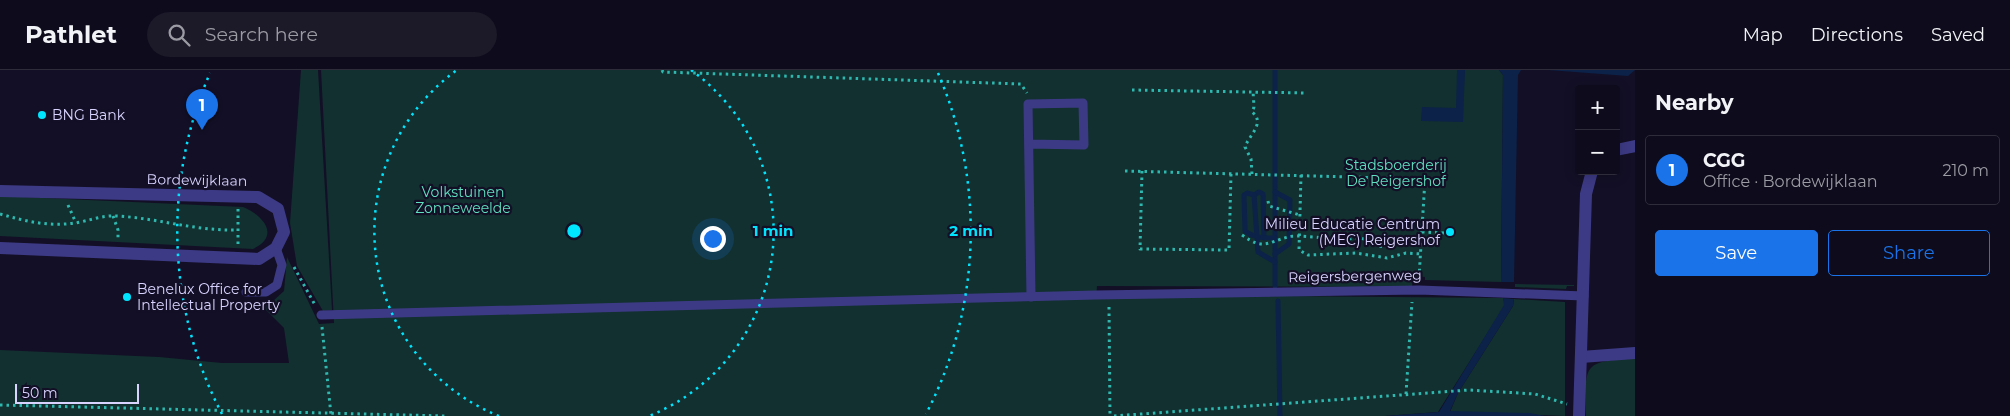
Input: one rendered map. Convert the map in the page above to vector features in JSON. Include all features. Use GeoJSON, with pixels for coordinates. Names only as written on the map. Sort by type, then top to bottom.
{"type":"FeatureCollection","features":[{"type":"Feature","properties":{"kind":"street"},"geometry":{"type":"LineString","coordinates":[[1620,149],[1635,146]]}},
{"type":"Feature","properties":{"kind":"street"},"geometry":{"type":"LineString","coordinates":[[1580,412],[1586,194],[1591,175]]}},
{"type":"Feature","properties":{"kind":"street","name":"Bordewijklaan"},"geometry":{"type":"LineString","coordinates":[[0,191],[258,196],[278,209],[284,232],[276,248]]}},
{"type":"Feature","properties":{"kind":"street"},"geometry":{"type":"LineString","coordinates":[[0,248],[259,259],[276,248]]}},
{"type":"Feature","properties":{"kind":"street"},"geometry":{"type":"LineString","coordinates":[[1581,357],[1635,353]]}},
{"type":"Feature","properties":{"kind":"lane"},"geometry":{"type":"LineString","coordinates":[[1029,144],[1084,145],[1084,103],[1028,104],[1030,297]]}},
{"type":"Feature","properties":{"kind":"lane"},"geometry":{"type":"LineString","coordinates":[[246,292],[266,292],[277,285],[282,265],[276,248]]}},
{"type":"Feature","properties":{"kind":"lane","name":"Reigersbergenweg"},"geometry":{"type":"LineString","coordinates":[[321,315],[1109,295],[1419,290],[1584,296]]}},
{"type":"Feature","properties":{"kind":"path"},"geometry":{"type":"LineString","coordinates":[[662,70],[663,72],[1022,84],[1028,94],[1028,104]]}},
{"type":"Feature","properties":{"kind":"path"},"geometry":{"type":"LineString","coordinates":[[1132,90],[1306,92]]}},
{"type":"Feature","properties":{"kind":"path"},"geometry":{"type":"LineString","coordinates":[[1252,174],[1251,159],[1245,147],[1249,136],[1256,130],[1258,123],[1256,115],[1252,112],[1254,107],[1253,91]]}},
{"type":"Feature","properties":{"kind":"path"},"geometry":{"type":"LineString","coordinates":[[1125,171],[1425,179],[1419,290],[1412,299],[1406,394]]}},
{"type":"Feature","properties":{"kind":"path"},"geometry":{"type":"LineString","coordinates":[[1142,171],[1140,249],[1229,250],[1231,174]]}},
{"type":"Feature","properties":{"kind":"path"},"geometry":{"type":"LineString","coordinates":[[1301,175],[1299,250],[1308,255],[1356,253],[1387,258],[1406,253],[1421,254]]}},
{"type":"Feature","properties":{"kind":"path"},"geometry":{"type":"LineString","coordinates":[[240,196],[237,230],[238,244],[245,259]]}},
{"type":"Feature","properties":{"kind":"path"},"geometry":{"type":"LineString","coordinates":[[1268,201],[1269,206],[1300,215]]}},
{"type":"Feature","properties":{"kind":"path"},"geometry":{"type":"LineString","coordinates":[[0,214],[28,222],[54,225],[113,216],[148,218],[209,231],[237,230]]}},
{"type":"Feature","properties":{"kind":"path"},"geometry":{"type":"LineString","coordinates":[[113,216],[118,230],[118,253]]}},
{"type":"Feature","properties":{"kind":"path"},"geometry":{"type":"LineString","coordinates":[[1422,232],[1445,233]]}},
{"type":"Feature","properties":{"kind":"path"},"geometry":{"type":"LineString","coordinates":[[1242,235],[1261,245],[1281,241],[1289,236],[1346,240],[1360,238],[1381,248],[1396,244]]}},
{"type":"Feature","properties":{"kind":"path"},"geometry":{"type":"LineString","coordinates":[[1109,295],[1110,416]]}},
{"type":"Feature","properties":{"kind":"path"},"geometry":{"type":"LineString","coordinates":[[1114,416],[1469,390],[1534,394],[1580,412]]}},
{"type":"Feature","properties":{"kind":"path"},"geometry":{"type":"LineString","coordinates":[[0,405],[445,416]]}},
{"type":"Feature","properties":{"kind":"green space"},"geometry":{"type":"Polygon","coordinates":[[[301,70],[318,70],[332,310],[323,311],[297,266],[290,223],[301,70]]]}},
{"type":"Feature","properties":{"kind":"green space"},"geometry":{"type":"Polygon","coordinates":[[[321,70],[1499,70],[1503,75],[1501,282],[1425,280],[1425,277],[1413,276],[1412,287],[1097,286],[1096,298],[1281,296],[1503,298],[1505,305],[1438,412],[1385,416],[0,416],[0,350],[159,357],[222,363],[289,363],[284,328],[260,304],[273,301],[284,291],[287,257],[319,324],[334,323],[321,70]]]}},
{"type":"Feature","properties":{"kind":"green space"},"geometry":{"type":"Polygon","coordinates":[[[0,196],[243,207],[262,220],[267,232],[266,238],[253,249],[0,236],[0,196]]]}},
{"type":"Feature","properties":{"kind":"green space"},"geometry":{"type":"Polygon","coordinates":[[[1515,284],[1574,286],[1567,286],[1566,289],[1515,287],[1515,284]]]}},
{"type":"Feature","properties":{"kind":"green space"},"geometry":{"type":"Polygon","coordinates":[[[1514,299],[1565,302],[1565,416],[1450,412],[1458,393],[1513,306],[1514,299]]]}},
{"type":"Feature","properties":{"kind":"green space"},"geometry":{"type":"Polygon","coordinates":[[[1635,358],[1635,416],[1586,416],[1586,386],[1590,369],[1596,364],[1605,361],[1635,358]]]}},
{"type":"Feature","properties":{"kind":"water"},"geometry":{"type":"Polygon","coordinates":[[[1457,70],[1465,70],[1463,122],[1421,121],[1422,107],[1456,108],[1457,70]]]}},
{"type":"Feature","properties":{"kind":"water"},"geometry":{"type":"Polygon","coordinates":[[[1499,70],[1521,70],[1518,75],[1514,282],[1501,282],[1503,75],[1499,70]]]}},
{"type":"Feature","properties":{"kind":"water"},"geometry":{"type":"Polygon","coordinates":[[[1548,70],[1635,70],[1628,76],[1548,70]]]}},
{"type":"Feature","properties":{"kind":"water"},"geometry":{"type":"Polygon","coordinates":[[[1503,298],[1514,299],[1513,306],[1458,393],[1450,411],[1530,413],[1545,416],[1385,416],[1439,412],[1504,305],[1503,298]]]}},
{"type":"Feature","properties":{"kind":"waterway"},"geometry":{"type":"LineString","coordinates":[[1275,70],[1275,286]]}},
{"type":"Feature","properties":{"kind":"waterway"},"geometry":{"type":"LineString","coordinates":[[1254,195],[1259,192],[1263,194],[1264,238]]}},
{"type":"Feature","properties":{"kind":"waterway"},"geometry":{"type":"LineString","coordinates":[[1275,192],[1290,200],[1289,244],[1275,254]]}},
{"type":"Feature","properties":{"kind":"waterway"},"geometry":{"type":"LineString","coordinates":[[1275,238],[1263,238],[1259,237],[1256,236],[1248,233],[1245,231],[1244,195],[1247,193],[1254,195],[1258,252],[1275,262]]}},
{"type":"Feature","properties":{"kind":"waterway"},"geometry":{"type":"LineString","coordinates":[[1278,301],[1280,416]]}},
{"type":"Feature","properties":{"kind":"place","name":"BNG Bank"},"geometry":{"type":"Point","coordinates":[42,115]}},
{"type":"Feature","properties":{"kind":"place","name":"CGG"},"geometry":{"type":"Point","coordinates":[202,130]}},
{"type":"Feature","properties":{"kind":"place","name":"Milieu Educatie Centrum (MEC) Reigershof"},"geometry":{"type":"Point","coordinates":[1450,232]}},
{"type":"Feature","properties":{"kind":"place","name":"Benelux Office for Intellectual Property"},"geometry":{"type":"Point","coordinates":[127,297]}},
{"type":"Feature","properties":{"kind":"park label","name":"Stadsboerderij De Reigershof"},"geometry":{"type":"Point","coordinates":[1396,174]}},
{"type":"Feature","properties":{"kind":"park label","name":"Volkstuinen Zonneweelde"},"geometry":{"type":"Point","coordinates":[463,200]}}]}
